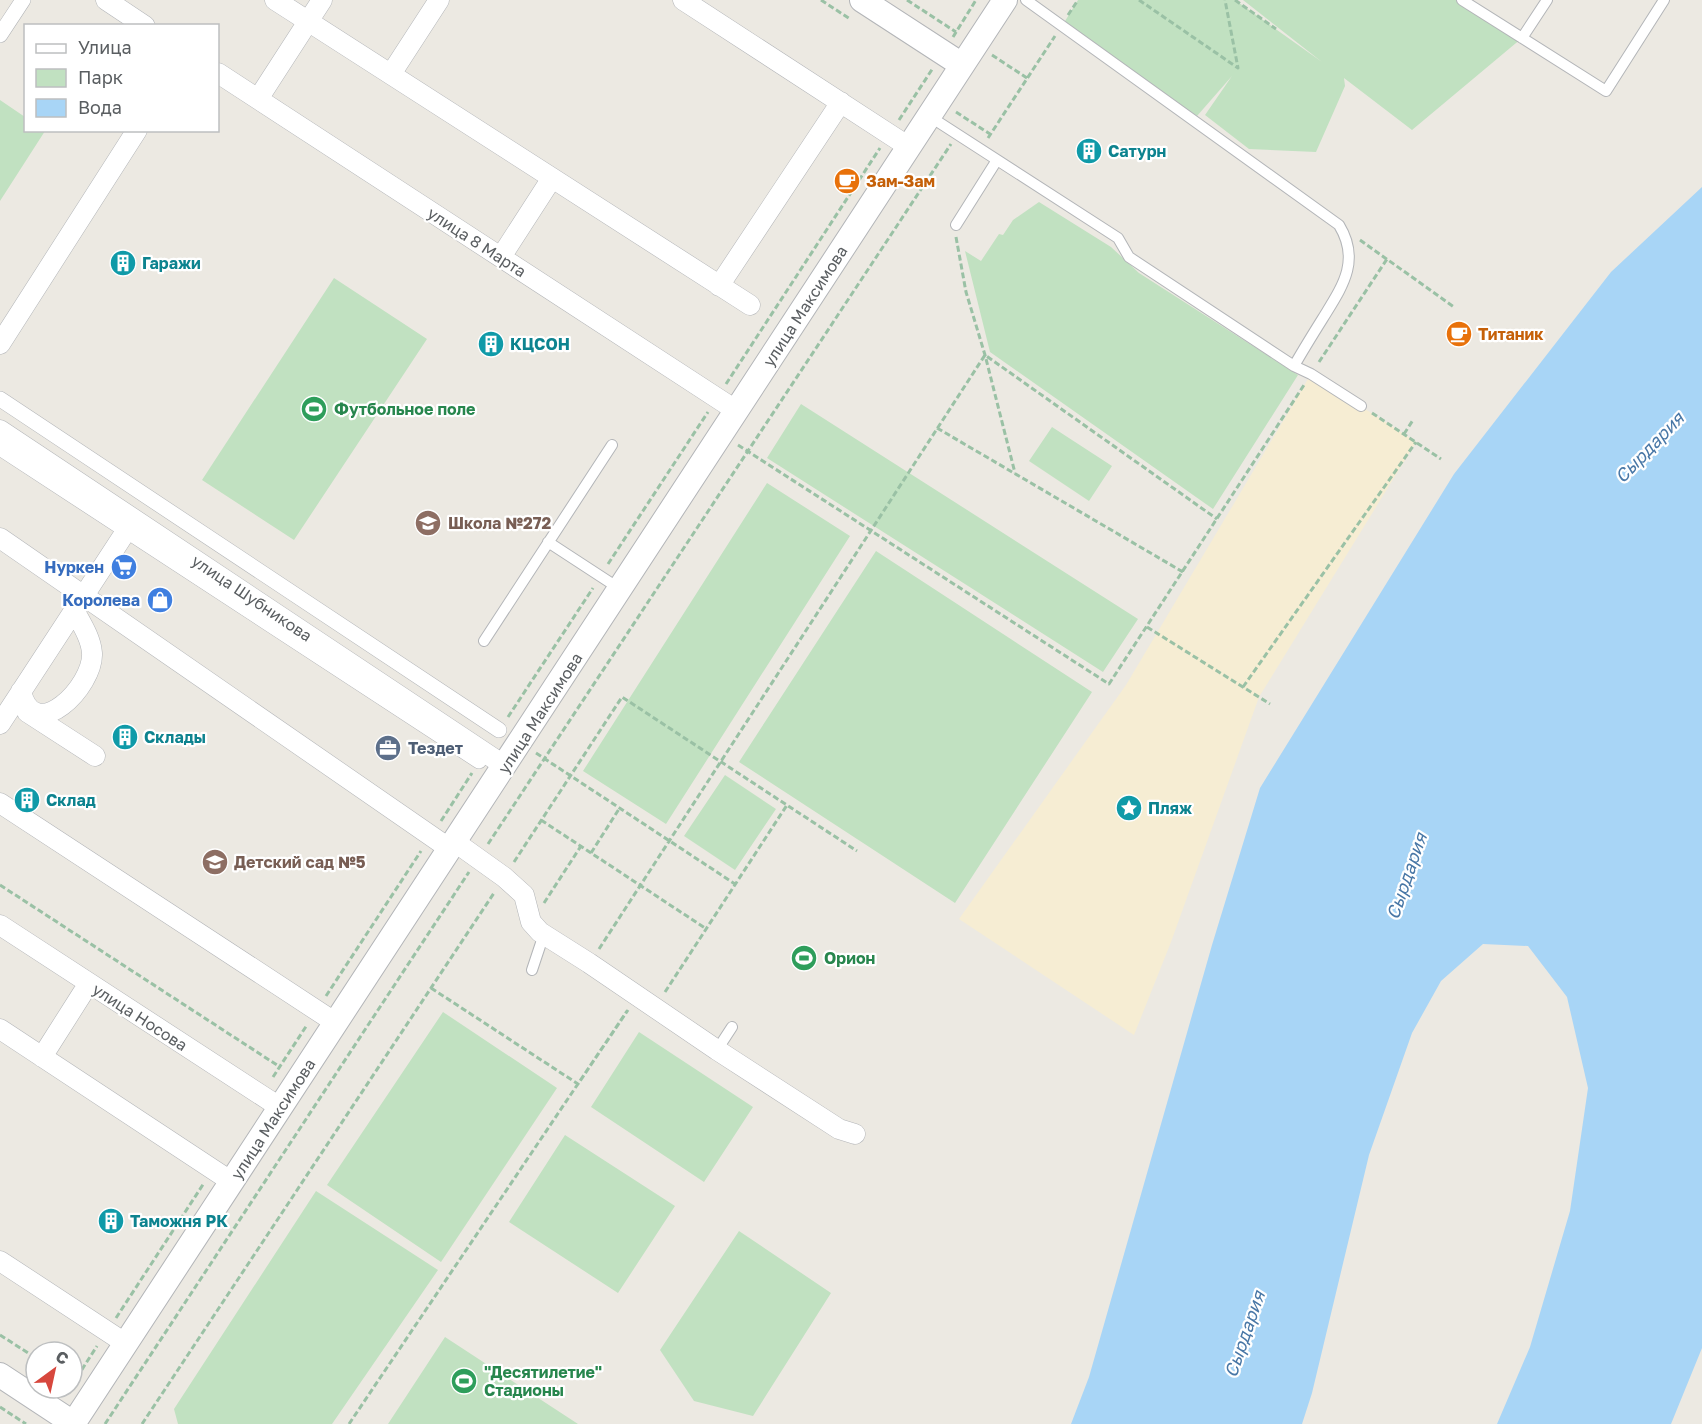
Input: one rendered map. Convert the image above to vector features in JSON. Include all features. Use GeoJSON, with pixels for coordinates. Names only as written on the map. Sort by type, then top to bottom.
{"type":"FeatureCollection","features":[{"type":"Feature","properties":{"kind":"street"},"geometry":{"type":"LineString","coordinates":[[0,35],[23,0]]}},
{"type":"Feature","properties":{"kind":"street"},"geometry":{"type":"LineString","coordinates":[[106,0],[142,24]]}},
{"type":"Feature","properties":{"kind":"street"},"geometry":{"type":"LineString","coordinates":[[275,0],[750,305]]}},
{"type":"Feature","properties":{"kind":"street"},"geometry":{"type":"LineString","coordinates":[[258,99],[322,0]]}},
{"type":"Feature","properties":{"kind":"street"},"geometry":{"type":"LineString","coordinates":[[391,74],[439,0]]}},
{"type":"Feature","properties":{"kind":"street"},"geometry":{"type":"LineString","coordinates":[[683,0],[899,140]]}},
{"type":"Feature","properties":{"kind":"street"},"geometry":{"type":"LineString","coordinates":[[862,0],[962,65]]}},
{"type":"Feature","properties":{"kind":"street","name":"улица Максимова"},"geometry":{"type":"LineString","coordinates":[[73,1424],[116,1337],[326,1017],[445,842],[505,766],[610,583],[721,435],[727,404],[899,140],[929,116],[1005,0]]}},
{"type":"Feature","properties":{"kind":"street","name":"улица 8 Марта"},"geometry":{"type":"LineString","coordinates":[[219,74],[727,404]]}},
{"type":"Feature","properties":{"kind":"street"},"geometry":{"type":"LineString","coordinates":[[719,286],[841,102]]}},
{"type":"Feature","properties":{"kind":"street"},"geometry":{"type":"LineString","coordinates":[[0,344],[136,132]]}},
{"type":"Feature","properties":{"kind":"street"},"geometry":{"type":"LineString","coordinates":[[501,257],[552,178]]}},
{"type":"Feature","properties":{"kind":"street"},"geometry":{"type":"LineString","coordinates":[[0,399],[499,730]]}},
{"type":"Feature","properties":{"kind":"street","name":"улица Шубникова"},"geometry":{"type":"LineString","coordinates":[[0,430],[130,524],[505,766]]}},
{"type":"Feature","properties":{"kind":"street"},"geometry":{"type":"LineString","coordinates":[[0,448],[130,524],[479,761]]}},
{"type":"Feature","properties":{"kind":"street"},"geometry":{"type":"LineString","coordinates":[[10,707],[130,524]]}},
{"type":"Feature","properties":{"kind":"street"},"geometry":{"type":"LineString","coordinates":[[0,538],[79,602],[445,842],[478,858],[524,895],[538,928],[717,1050],[839,1129],[855,1134]]}},
{"type":"Feature","properties":{"kind":"street"},"geometry":{"type":"LineString","coordinates":[[10,707],[23,700],[30,709],[40,714],[49,714],[67,702],[80,685],[91,665],[92,653],[79,602]]}},
{"type":"Feature","properties":{"kind":"street"},"geometry":{"type":"LineString","coordinates":[[10,707],[20,708],[95,756]]}},
{"type":"Feature","properties":{"kind":"street"},"geometry":{"type":"LineString","coordinates":[[0,803],[326,1017]]}},
{"type":"Feature","properties":{"kind":"street","name":"улица Носова"},"geometry":{"type":"LineString","coordinates":[[0,925],[271,1102]]}},
{"type":"Feature","properties":{"kind":"street"},"geometry":{"type":"LineString","coordinates":[[42,1057],[89,983]]}},
{"type":"Feature","properties":{"kind":"street"},"geometry":{"type":"LineString","coordinates":[[0,1029],[222,1175]]}},
{"type":"Feature","properties":{"kind":"street"},"geometry":{"type":"LineString","coordinates":[[0,1261],[116,1337]]}},
{"type":"Feature","properties":{"kind":"street"},"geometry":{"type":"LineString","coordinates":[[0,1375],[73,1424]]}},
{"type":"Feature","properties":{"kind":"lane"},"geometry":{"type":"LineString","coordinates":[[1026,0],[1339,225],[1349,254],[1346,279],[1294,366]]}},
{"type":"Feature","properties":{"kind":"lane"},"geometry":{"type":"LineString","coordinates":[[1462,0],[1606,91],[1664,0]]}},
{"type":"Feature","properties":{"kind":"lane"},"geometry":{"type":"LineString","coordinates":[[1522,38],[1547,0]]}},
{"type":"Feature","properties":{"kind":"lane"},"geometry":{"type":"LineString","coordinates":[[929,116],[1118,238],[1129,257],[1294,366],[1311,374],[1361,406]]}},
{"type":"Feature","properties":{"kind":"lane"},"geometry":{"type":"LineString","coordinates":[[956,225],[997,160]]}},
{"type":"Feature","properties":{"kind":"lane"},"geometry":{"type":"LineString","coordinates":[[484,641],[612,445]]}},
{"type":"Feature","properties":{"kind":"lane"},"geometry":{"type":"LineString","coordinates":[[548,542],[610,583]]}},
{"type":"Feature","properties":{"kind":"lane"},"geometry":{"type":"LineString","coordinates":[[532,970],[538,928]]}},
{"type":"Feature","properties":{"kind":"lane"},"geometry":{"type":"LineString","coordinates":[[717,1050],[732,1027]]}},
{"type":"Feature","properties":{"kind":"path"},"geometry":{"type":"LineString","coordinates":[[980,149],[1078,0]]}},
{"type":"Feature","properties":{"kind":"path"},"geometry":{"type":"LineString","coordinates":[[1139,0],[1238,68],[1226,0]]}},
{"type":"Feature","properties":{"kind":"path"},"geometry":{"type":"LineString","coordinates":[[1236,0],[1276,29]]}},
{"type":"Feature","properties":{"kind":"path"},"geometry":{"type":"LineString","coordinates":[[105,1424],[957,135]]}},
{"type":"Feature","properties":{"kind":"path"},"geometry":{"type":"LineString","coordinates":[[499,730],[610,583],[899,140]]}},
{"type":"Feature","properties":{"kind":"path"},"geometry":{"type":"LineString","coordinates":[[956,225],[956,240],[966,292],[985,355],[1015,473]]}},
{"type":"Feature","properties":{"kind":"path"},"geometry":{"type":"LineString","coordinates":[[1339,225],[1454,307]]}},
{"type":"Feature","properties":{"kind":"path"},"geometry":{"type":"LineString","coordinates":[[721,435],[1109,684],[1387,259]]}},
{"type":"Feature","properties":{"kind":"path"},"geometry":{"type":"LineString","coordinates":[[589,963],[985,355]]}},
{"type":"Feature","properties":{"kind":"path"},"geometry":{"type":"LineString","coordinates":[[985,355],[1217,519]]}},
{"type":"Feature","properties":{"kind":"path"},"geometry":{"type":"LineString","coordinates":[[1361,406],[1441,459]]}},
{"type":"Feature","properties":{"kind":"path"},"geometry":{"type":"LineString","coordinates":[[1404,434],[1413,420]]}},
{"type":"Feature","properties":{"kind":"path"},"geometry":{"type":"LineString","coordinates":[[937,428],[1182,572]]}},
{"type":"Feature","properties":{"kind":"path"},"geometry":{"type":"LineString","coordinates":[[1243,687],[1416,442]]}},
{"type":"Feature","properties":{"kind":"path"},"geometry":{"type":"LineString","coordinates":[[1147,626],[1270,704]]}},
{"type":"Feature","properties":{"kind":"path"},"geometry":{"type":"LineString","coordinates":[[142,1424],[622,697],[857,851]]}},
{"type":"Feature","properties":{"kind":"path"},"geometry":{"type":"LineString","coordinates":[[520,743],[735,884]]}},
{"type":"Feature","properties":{"kind":"path"},"geometry":{"type":"LineString","coordinates":[[271,1102],[280,1067],[326,1017],[445,842],[479,761]]}},
{"type":"Feature","properties":{"kind":"path"},"geometry":{"type":"LineString","coordinates":[[654,1007],[787,805]]}},
{"type":"Feature","properties":{"kind":"path"},"geometry":{"type":"LineString","coordinates":[[591,853],[620,808]]}},
{"type":"Feature","properties":{"kind":"path"},"geometry":{"type":"LineString","coordinates":[[541,820],[706,928]]}},
{"type":"Feature","properties":{"kind":"path"},"geometry":{"type":"LineString","coordinates":[[538,928],[581,846]]}},
{"type":"Feature","properties":{"kind":"path"},"geometry":{"type":"LineString","coordinates":[[0,885],[280,1067]]}},
{"type":"Feature","properties":{"kind":"path"},"geometry":{"type":"LineString","coordinates":[[431,988],[578,1084],[637,996]]}},
{"type":"Feature","properties":{"kind":"path"},"geometry":{"type":"LineString","coordinates":[[349,1424],[637,996]]}},
{"type":"Feature","properties":{"kind":"path"},"geometry":{"type":"LineString","coordinates":[[84,1370],[116,1337],[222,1175]]}},
{"type":"Feature","properties":{"kind":"path"},"geometry":{"type":"LineString","coordinates":[[0,1335],[24,1350]]}},
{"type":"Feature","properties":{"kind":"path"},"geometry":{"type":"LineString","coordinates":[[0,1407],[26,1424]]}},
{"type":"Feature","properties":{"kind":"green space"},"geometry":{"type":"Polygon","coordinates":[[[1078,0],[1235,0],[1322,62],[1243,0],[1462,0],[1522,38],[1412,130],[1344,78],[1345,86],[1316,152],[1249,149],[1205,115],[1232,76],[1197,116],[1062,26],[1078,0]]]}},
{"type":"Feature","properties":{"kind":"green space"},"geometry":{"type":"Polygon","coordinates":[[[0,100],[24,116],[24,132],[44,132],[0,201],[0,100]]]}},
{"type":"Feature","properties":{"kind":"green space"},"geometry":{"type":"Polygon","coordinates":[[[1039,202],[1111,247],[1139,273],[1298,375],[1213,509],[990,352],[965,251],[981,261],[999,234],[1003,235],[1013,220],[1039,202]]]}},
{"type":"Feature","properties":{"kind":"green space","name":"Футбольное поле"},"geometry":{"type":"Polygon","coordinates":[[[334,278],[427,339],[294,540],[202,480],[334,278]]]}},
{"type":"Feature","properties":{"kind":"green space"},"geometry":{"type":"Polygon","coordinates":[[[801,404],[1138,619],[1103,672],[767,458],[801,404]]]}},
{"type":"Feature","properties":{"kind":"green space"},"geometry":{"type":"Polygon","coordinates":[[[1052,427],[1112,466],[1089,501],[1029,461],[1052,427]]]}},
{"type":"Feature","properties":{"kind":"green space"},"geometry":{"type":"Polygon","coordinates":[[[767,483],[850,536],[666,824],[583,771],[767,483]]]}},
{"type":"Feature","properties":{"kind":"green space"},"geometry":{"type":"Polygon","coordinates":[[[876,551],[1092,692],[955,903],[739,762],[876,551]]]}},
{"type":"Feature","properties":{"kind":"green space"},"geometry":{"type":"Polygon","coordinates":[[[725,775],[776,809],[735,870],[684,836],[725,775]]]}},
{"type":"Feature","properties":{"kind":"green space"},"geometry":{"type":"Polygon","coordinates":[[[443,1012],[557,1088],[441,1262],[327,1185],[443,1012]]]}},
{"type":"Feature","properties":{"kind":"green space"},"geometry":{"type":"Polygon","coordinates":[[[639,1032],[753,1107],[704,1182],[591,1107],[639,1032]]]}},
{"type":"Feature","properties":{"kind":"green space"},"geometry":{"type":"Polygon","coordinates":[[[565,1135],[675,1206],[618,1293],[509,1222],[565,1135]]]}},
{"type":"Feature","properties":{"kind":"green space"},"geometry":{"type":"Polygon","coordinates":[[[316,1191],[438,1270],[332,1424],[178,1424],[174,1409],[316,1191]]]}},
{"type":"Feature","properties":{"kind":"green space"},"geometry":{"type":"Polygon","coordinates":[[[739,1231],[831,1293],[753,1416],[694,1401],[660,1350],[739,1231]]]}},
{"type":"Feature","properties":{"kind":"green space","name":"\"Десятилетие\" Стадионы"},"geometry":{"type":"Polygon","coordinates":[[[445,1337],[578,1424],[388,1424],[445,1337]]]}},
{"type":"Feature","properties":{"kind":"sand","name":"Пляж"},"geometry":{"type":"Polygon","coordinates":[[[1311,374],[1416,442],[1259,697],[1171,942],[1134,1035],[959,919],[1126,685],[1311,374]]]}},
{"type":"Feature","properties":{"kind":"water","name":"Сырдария"},"geometry":{"type":"Polygon","coordinates":[[[1702,187],[1702,1348],[1671,1424],[1497,1424],[1530,1347],[1570,1211],[1588,1088],[1567,997],[1528,946],[1483,944],[1441,981],[1412,1033],[1369,1155],[1312,1393],[1302,1424],[1071,1424],[1089,1377],[1212,945],[1260,788],[1454,474],[1611,272],[1702,187]]]}},
{"type":"Feature","properties":{"kind":"place","name":"Сатурн"},"geometry":{"type":"Point","coordinates":[1089,151]}},
{"type":"Feature","properties":{"kind":"place","name":"Зам-Зам"},"geometry":{"type":"Point","coordinates":[847,181]}},
{"type":"Feature","properties":{"kind":"place","name":"Гаражи"},"geometry":{"type":"Point","coordinates":[123,263]}},
{"type":"Feature","properties":{"kind":"place","name":"Титаник"},"geometry":{"type":"Point","coordinates":[1459,334]}},
{"type":"Feature","properties":{"kind":"place","name":"КЦСОН"},"geometry":{"type":"Point","coordinates":[491,344]}},
{"type":"Feature","properties":{"kind":"place","name":"Футбольное поле"},"geometry":{"type":"Point","coordinates":[314,409]}},
{"type":"Feature","properties":{"kind":"place","name":"Школа №272"},"geometry":{"type":"Point","coordinates":[428,523]}},
{"type":"Feature","properties":{"kind":"place","name":"Нуркен"},"geometry":{"type":"Point","coordinates":[124,567]}},
{"type":"Feature","properties":{"kind":"place","name":"Королева"},"geometry":{"type":"Point","coordinates":[160,600]}},
{"type":"Feature","properties":{"kind":"place","name":"Склады"},"geometry":{"type":"Point","coordinates":[125,737]}},
{"type":"Feature","properties":{"kind":"place","name":"Тездет"},"geometry":{"type":"Point","coordinates":[388,748]}},
{"type":"Feature","properties":{"kind":"place","name":"Склад"},"geometry":{"type":"Point","coordinates":[27,800]}},
{"type":"Feature","properties":{"kind":"place","name":"Пляж"},"geometry":{"type":"Point","coordinates":[1129,808]}},
{"type":"Feature","properties":{"kind":"place","name":"Детский сад №5"},"geometry":{"type":"Point","coordinates":[215,862]}},
{"type":"Feature","properties":{"kind":"place","name":"Орион"},"geometry":{"type":"Point","coordinates":[804,958]}},
{"type":"Feature","properties":{"kind":"place","name":"Таможня РК"},"geometry":{"type":"Point","coordinates":[111,1221]}},
{"type":"Feature","properties":{"kind":"place","name":"\"Десятилетие\" Стадионы"},"geometry":{"type":"Point","coordinates":[464,1381]}}]}
